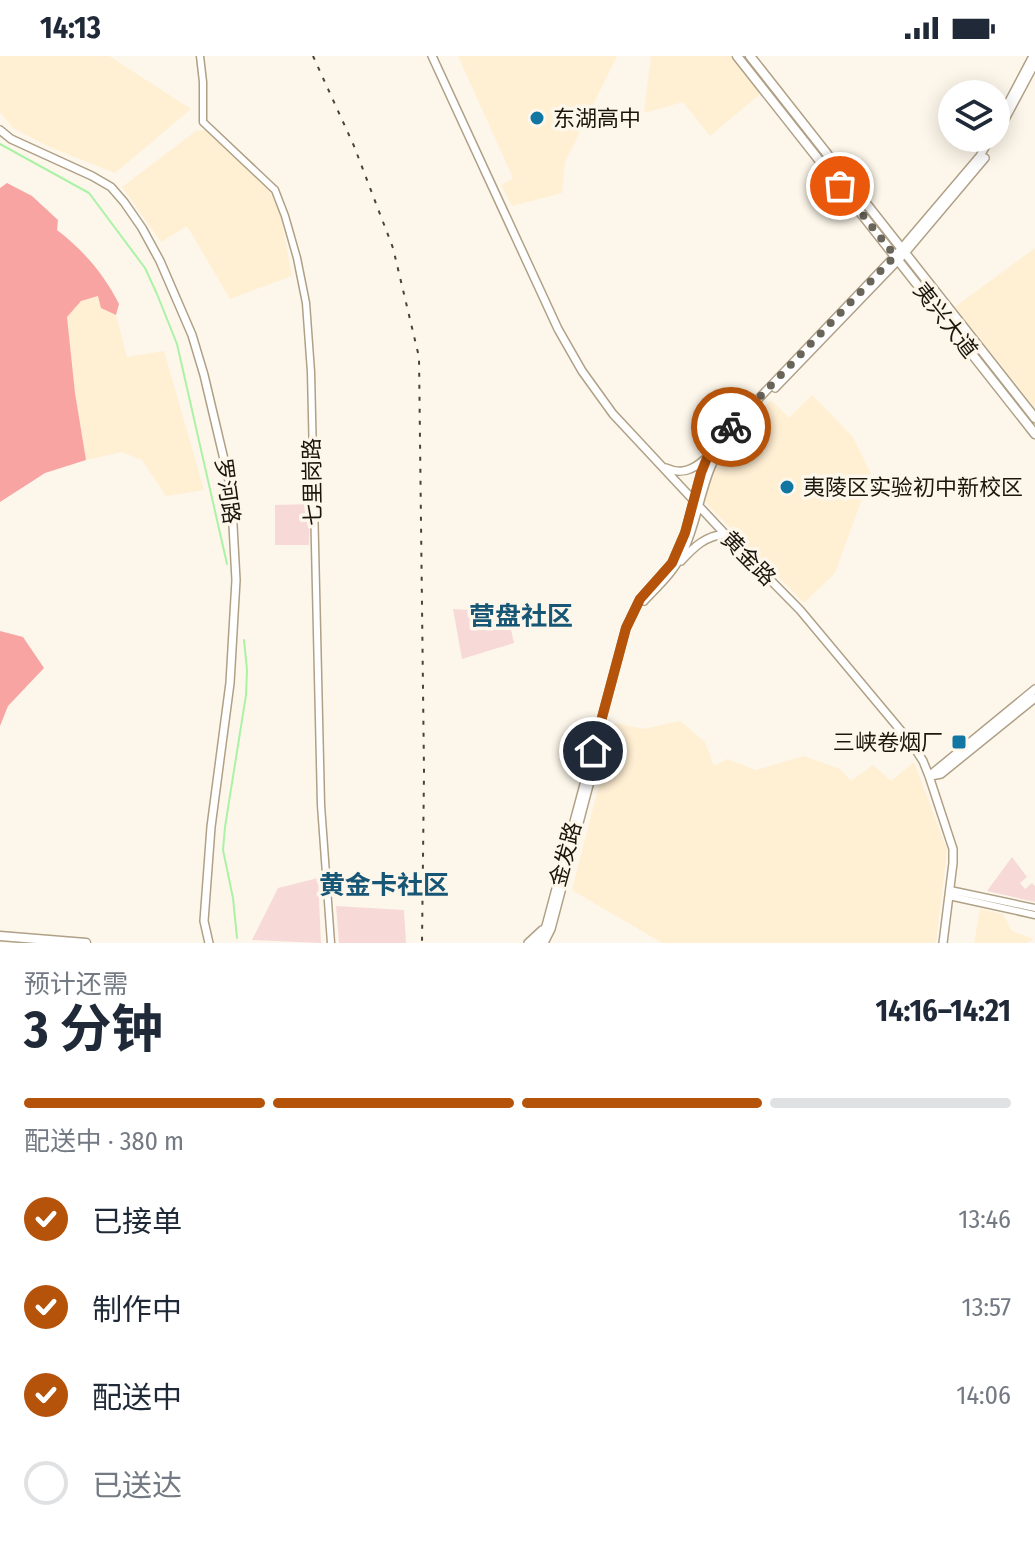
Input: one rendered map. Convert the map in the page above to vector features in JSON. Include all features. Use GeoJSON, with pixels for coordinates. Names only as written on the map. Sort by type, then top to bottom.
{"type":"FeatureCollection","features":[{"type":"Feature","properties":{"kind":"main road","name":"黄金路"},"geometry":{"type":"LineString","coordinates":[[432,56],[558,329],[582,371],[613,414],[800,610],[923,761],[953,849],[945,943]]}},
{"type":"Feature","properties":{"kind":"main road","name":"夷兴大道"},"geometry":{"type":"LineString","coordinates":[[737,56],[1035,418]]}},
{"type":"Feature","properties":{"kind":"main road","name":"夷兴大道"},"geometry":{"type":"LineString","coordinates":[[750,56],[1035,434]]}},
{"type":"Feature","properties":{"kind":"main road"},"geometry":{"type":"LineString","coordinates":[[1010,100],[1033,56]]}},
{"type":"Feature","properties":{"kind":"main road"},"geometry":{"type":"LineString","coordinates":[[1010,108],[1035,63]]}},
{"type":"Feature","properties":{"kind":"main road","name":"罗河路"},"geometry":{"type":"LineString","coordinates":[[0,130],[11,139],[111,187],[124,202],[160,261],[192,335],[204,375],[231,489],[236,580],[230,683],[211,827],[204,921],[209,943]]}},
{"type":"Feature","properties":{"kind":"main road"},"geometry":{"type":"LineString","coordinates":[[696,503],[712,461],[725,440],[900,255],[987,152]]}},
{"type":"Feature","properties":{"kind":"main road"},"geometry":{"type":"LineString","coordinates":[[659,464],[680,472],[690,470],[707,458],[721,438],[900,255]]}},
{"type":"Feature","properties":{"kind":"main road"},"geometry":{"type":"LineString","coordinates":[[696,503],[707,458]]}},
{"type":"Feature","properties":{"kind":"main road","name":"金发路"},"geometry":{"type":"LineString","coordinates":[[537,943],[548,928],[630,629],[644,601],[672,571],[682,555],[690,535],[696,503]]}},
{"type":"Feature","properties":{"kind":"main road","name":"金发路"},"geometry":{"type":"LineString","coordinates":[[546,943],[626,628],[640,599],[672,563],[696,503]]}},
{"type":"Feature","properties":{"kind":"main road"},"geometry":{"type":"LineString","coordinates":[[672,571],[697,544],[715,535],[725,534]]}},
{"type":"Feature","properties":{"kind":"main road"},"geometry":{"type":"LineString","coordinates":[[929,776],[1035,689]]}},
{"type":"Feature","properties":{"kind":"main road"},"geometry":{"type":"LineString","coordinates":[[929,776],[941,774],[1035,698]]}},
{"type":"Feature","properties":{"kind":"main road"},"geometry":{"type":"LineString","coordinates":[[528,943],[548,928]]}},
{"type":"Feature","properties":{"kind":"main road"},"geometry":{"type":"LineString","coordinates":[[0,936],[86,943]]}},
{"type":"Feature","properties":{"kind":"street","name":"七里岗路"},"geometry":{"type":"LineString","coordinates":[[200,56],[203,122],[275,190],[297,258],[306,303],[311,372],[321,805],[331,943]]}},
{"type":"Feature","properties":{"kind":"street"},"geometry":{"type":"LineString","coordinates":[[951,894],[1035,908]]}},
{"type":"Feature","properties":{"kind":"street"},"geometry":{"type":"LineString","coordinates":[[951,894],[1035,915]]}},
{"type":"Feature","properties":{"kind":"shaded area"},"geometry":{"type":"Polygon","coordinates":[[[0,56],[109,56],[191,109],[115,173],[47,146],[13,128],[0,112],[0,56]]]}},
{"type":"Feature","properties":{"kind":"shaded area","name":"东湖高中"},"geometry":{"type":"Polygon","coordinates":[[[458,56],[617,56],[565,162],[562,193],[512,206],[501,185],[513,178],[458,56]]]}},
{"type":"Feature","properties":{"kind":"shaded area"},"geometry":{"type":"Polygon","coordinates":[[[651,56],[731,56],[760,94],[710,136],[683,102],[644,113],[651,56]]]}},
{"type":"Feature","properties":{"kind":"shaded area"},"geometry":{"type":"Polygon","coordinates":[[[207,130],[269,190],[280,213],[292,276],[230,299],[187,226],[161,242],[122,187],[196,131],[207,130]]]}},
{"type":"Feature","properties":{"kind":"shaded area"},"geometry":{"type":"Polygon","coordinates":[[[7,183],[32,196],[58,220],[57,230],[92,263],[119,304],[116,315],[101,308],[98,296],[81,301],[67,317],[86,460],[45,473],[0,502],[0,188],[7,183]]]}},
{"type":"Feature","properties":{"kind":"shaded area"},"geometry":{"type":"Polygon","coordinates":[[[1035,248],[1035,408],[955,307],[1035,248]]]}},
{"type":"Feature","properties":{"kind":"shaded area"},"geometry":{"type":"Polygon","coordinates":[[[99,296],[101,308],[116,315],[127,357],[164,351],[204,490],[166,496],[142,460],[122,452],[86,460],[67,317],[81,301],[99,296]]]}},
{"type":"Feature","properties":{"kind":"shaded area","name":"夷陵区实验初中新校区"},"geometry":{"type":"Polygon","coordinates":[[[812,395],[853,437],[871,474],[835,573],[804,603],[703,500],[716,464],[728,443],[771,400],[789,418],[812,395]]]}},
{"type":"Feature","properties":{"kind":"shaded area"},"geometry":{"type":"Polygon","coordinates":[[[310,504],[309,545],[275,545],[275,505],[310,504]]]}},
{"type":"Feature","properties":{"kind":"shaded area"},"geometry":{"type":"Polygon","coordinates":[[[453,609],[507,612],[514,643],[462,659],[453,609]]]}},
{"type":"Feature","properties":{"kind":"shaded area"},"geometry":{"type":"Polygon","coordinates":[[[0,631],[23,637],[44,668],[8,706],[0,726],[0,631]]]}},
{"type":"Feature","properties":{"kind":"shaded area","name":"三峡卷烟厂"},"geometry":{"type":"Polygon","coordinates":[[[680,721],[705,742],[714,766],[727,759],[756,770],[804,756],[840,769],[851,781],[873,765],[891,781],[914,762],[947,850],[936,943],[662,943],[572,890],[615,723],[644,729],[680,721]]]}},
{"type":"Feature","properties":{"kind":"shaded area"},"geometry":{"type":"Polygon","coordinates":[[[1012,857],[1027,877],[1020,883],[1025,889],[1032,883],[1035,886],[1035,902],[987,891],[1012,857]]]}},
{"type":"Feature","properties":{"kind":"shaded area"},"geometry":{"type":"Polygon","coordinates":[[[318,878],[321,943],[252,940],[278,888],[318,878]]]}},
{"type":"Feature","properties":{"kind":"shaded area"},"geometry":{"type":"Polygon","coordinates":[[[336,906],[404,910],[406,943],[339,943],[336,906]]]}},
{"type":"Feature","properties":{"kind":"shaded area"},"geometry":{"type":"Polygon","coordinates":[[[980,909],[1003,914],[1012,931],[1034,939],[1027,943],[974,943],[980,909]]]}},
{"type":"Feature","properties":{"kind":"waterway"},"geometry":{"type":"LineString","coordinates":[[0,144],[89,193],[145,268],[177,344],[227,564]]}},
{"type":"Feature","properties":{"kind":"waterway"},"geometry":{"type":"LineString","coordinates":[[237,938],[223,850],[246,695],[244,640]]}},
{"type":"Feature","properties":{"kind":"railway"},"geometry":{"type":"LineString","coordinates":[[313,56],[354,146],[393,248],[419,357],[424,772],[422,943]]}},
{"type":"Feature","properties":{"kind":"way so far"},"geometry":{"type":"LineString","coordinates":[[731,427],[895,256],[840,186]]}},
{"type":"Feature","properties":{"kind":"place","name":"东湖高中"},"geometry":{"type":"Point","coordinates":[537,118]}},
{"type":"Feature","properties":{"kind":"place","name":"夷陵区实验初中新校区"},"geometry":{"type":"Point","coordinates":[787,487]}},
{"type":"Feature","properties":{"kind":"place","name":"三峡卷烟厂"},"geometry":{"type":"Point","coordinates":[959,742]}},
{"type":"Feature","properties":{"kind":"district","name":"营盘社区"},"geometry":{"type":"Point","coordinates":[521,616]}},
{"type":"Feature","properties":{"kind":"district","name":"黄金卡社区"},"geometry":{"type":"Point","coordinates":[384,885]}},
{"type":"Feature","properties":{"kind":"route"},"geometry":{"type":"LineString","coordinates":[[593,751],[633,611],[672,563],[685,533],[707,458],[731,427]]}}]}
